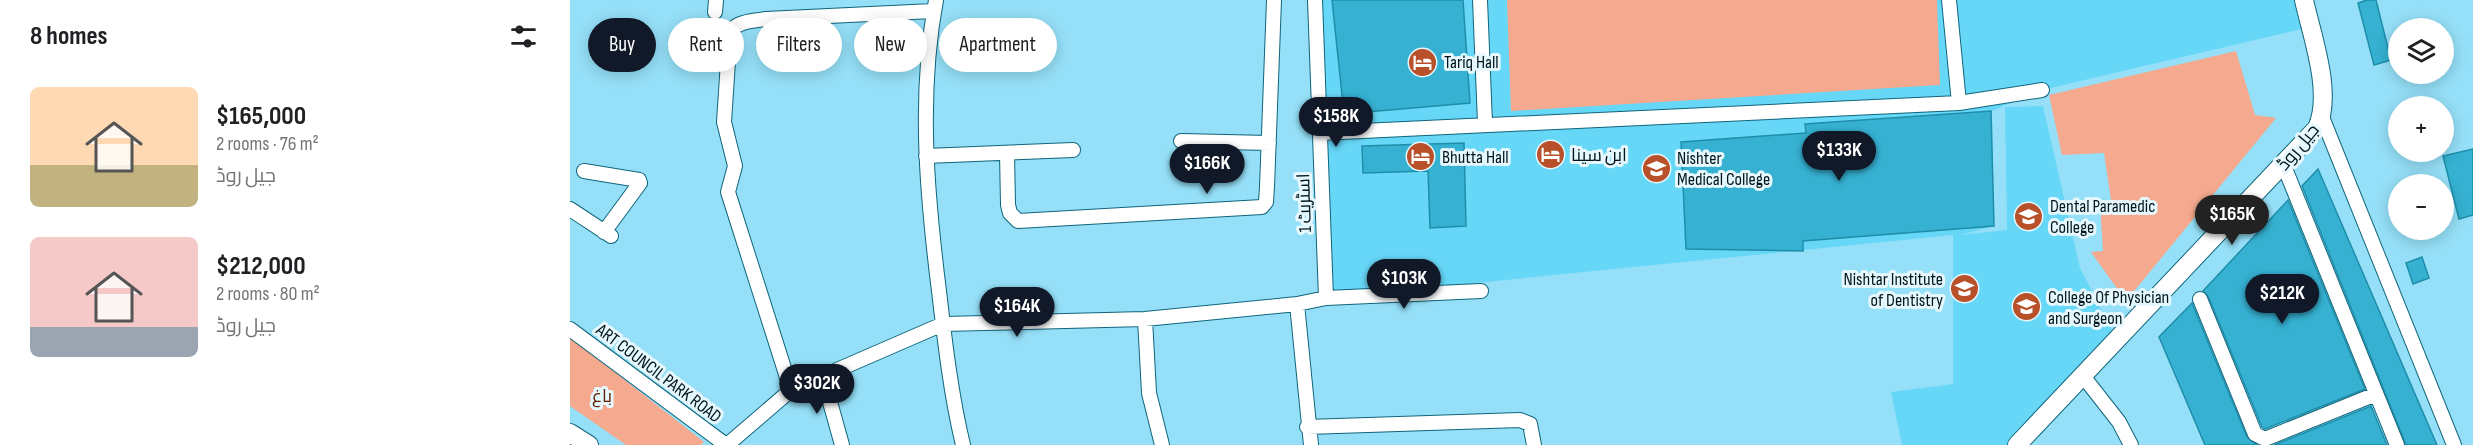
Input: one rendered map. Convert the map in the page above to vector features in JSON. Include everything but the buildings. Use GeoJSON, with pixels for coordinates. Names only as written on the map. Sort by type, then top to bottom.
{"type":"FeatureCollection","features":[{"type":"Feature","properties":{"kind":"main road","name":"جیل روڈ"},"geometry":{"type":"LineString","coordinates":[[2017,445],[2309,139],[2322,117],[2323,92],[2304,0]]}},
{"type":"Feature","properties":{"kind":"main road"},"geometry":{"type":"LineString","coordinates":[[570,433],[589,445]]}},
{"type":"Feature","properties":{"kind":"street"},"geometry":{"type":"LineString","coordinates":[[1007,153],[1008,205],[1014,218],[1024,222],[1262,207],[1266,202],[1274,0]]}},
{"type":"Feature","properties":{"kind":"street","name":"اسٹریٹ 1"},"geometry":{"type":"LineString","coordinates":[[1315,0],[1326,298]]}},
{"type":"Feature","properties":{"kind":"street"},"geometry":{"type":"LineString","coordinates":[[1480,0],[1485,123]]}},
{"type":"Feature","properties":{"kind":"street"},"geometry":{"type":"LineString","coordinates":[[1949,0],[1959,103]]}},
{"type":"Feature","properties":{"kind":"street"},"geometry":{"type":"LineString","coordinates":[[791,390],[728,192],[735,165],[724,122],[730,31],[747,22],[766,19],[934,6],[926,104],[928,200],[943,324],[963,445]]}},
{"type":"Feature","properties":{"kind":"street"},"geometry":{"type":"LineString","coordinates":[[1320,133],[1485,123],[1959,103],[2042,90]]}},
{"type":"Feature","properties":{"kind":"street"},"geometry":{"type":"LineString","coordinates":[[2322,117],[2454,445]]}},
{"type":"Feature","properties":{"kind":"street"},"geometry":{"type":"LineString","coordinates":[[1181,141],[1269,143]]}},
{"type":"Feature","properties":{"kind":"street"},"geometry":{"type":"LineString","coordinates":[[926,156],[1073,150]]}},
{"type":"Feature","properties":{"kind":"street"},"geometry":{"type":"LineString","coordinates":[[2284,166],[2397,445]]}},
{"type":"Feature","properties":{"kind":"street"},"geometry":{"type":"LineString","coordinates":[[570,209],[608,234],[639,180],[584,171]]}},
{"type":"Feature","properties":{"kind":"street"},"geometry":{"type":"LineString","coordinates":[[726,445],[791,390],[943,324],[1146,319],[1326,298],[1480,291]]}},
{"type":"Feature","properties":{"kind":"street"},"geometry":{"type":"LineString","coordinates":[[2200,299],[2255,434],[2265,439],[2376,394]]}},
{"type":"Feature","properties":{"kind":"street"},"geometry":{"type":"LineString","coordinates":[[1298,303],[1307,427],[1311,445]]}},
{"type":"Feature","properties":{"kind":"street"},"geometry":{"type":"LineString","coordinates":[[1146,319],[1149,393],[1162,445]]}},
{"type":"Feature","properties":{"kind":"street","name":"ART COUNCIL PARK ROAD"},"geometry":{"type":"LineString","coordinates":[[570,329],[726,445]]}},
{"type":"Feature","properties":{"kind":"street"},"geometry":{"type":"LineString","coordinates":[[823,376],[842,445]]}},
{"type":"Feature","properties":{"kind":"street"},"geometry":{"type":"LineString","coordinates":[[2083,376],[2119,422],[2131,445]]}},
{"type":"Feature","properties":{"kind":"street"},"geometry":{"type":"LineString","coordinates":[[1307,427],[1520,420],[1530,424],[1534,445]]}},
{"type":"Feature","properties":{"kind":"shaded area","name":"Nishter Medical College"},"geometry":{"type":"Polygon","coordinates":[[[1309,0],[2306,0],[2310,27],[2042,90],[1992,111],[1994,226],[1960,235],[2007,230],[2005,107],[2043,106],[2080,268],[2120,346],[2021,445],[1902,445],[1891,392],[1953,384],[1953,235],[1326,298],[1309,0]]]}},
{"type":"Feature","properties":{"kind":"green space"},"geometry":{"type":"Polygon","coordinates":[[[1507,0],[1937,0],[1940,85],[1511,111],[1507,0]]]}},
{"type":"Feature","properties":{"kind":"green space"},"geometry":{"type":"Polygon","coordinates":[[[2236,51],[2255,115],[2276,118],[2126,301],[2091,252],[2103,251],[2100,202],[2111,200],[2104,153],[2062,155],[2049,95],[2236,51]]]}},
{"type":"Feature","properties":{"kind":"green space","name":"باغ"},"geometry":{"type":"Polygon","coordinates":[[[570,337],[704,442],[701,445],[626,445],[570,406],[570,337]]]}},
{"type":"Feature","properties":{"kind":"place","name":"Tariq Hall"},"geometry":{"type":"Point","coordinates":[1423,62]}},
{"type":"Feature","properties":{"kind":"place","name":"ابن سینا"},"geometry":{"type":"Point","coordinates":[1550,155]}},
{"type":"Feature","properties":{"kind":"place","name":"Bhutta Hall"},"geometry":{"type":"Point","coordinates":[1421,157]}},
{"type":"Feature","properties":{"kind":"place","name":"Nishter Medical College"},"geometry":{"type":"Point","coordinates":[1656,168]}},
{"type":"Feature","properties":{"kind":"place","name":"Dental Paramedic College"},"geometry":{"type":"Point","coordinates":[2029,216]}},
{"type":"Feature","properties":{"kind":"place","name":"Nishtar Institute of Dentistry"},"geometry":{"type":"Point","coordinates":[1964,289]}},
{"type":"Feature","properties":{"kind":"place","name":"College Of Physician and Surgeon"},"geometry":{"type":"Point","coordinates":[2027,307]}}]}
